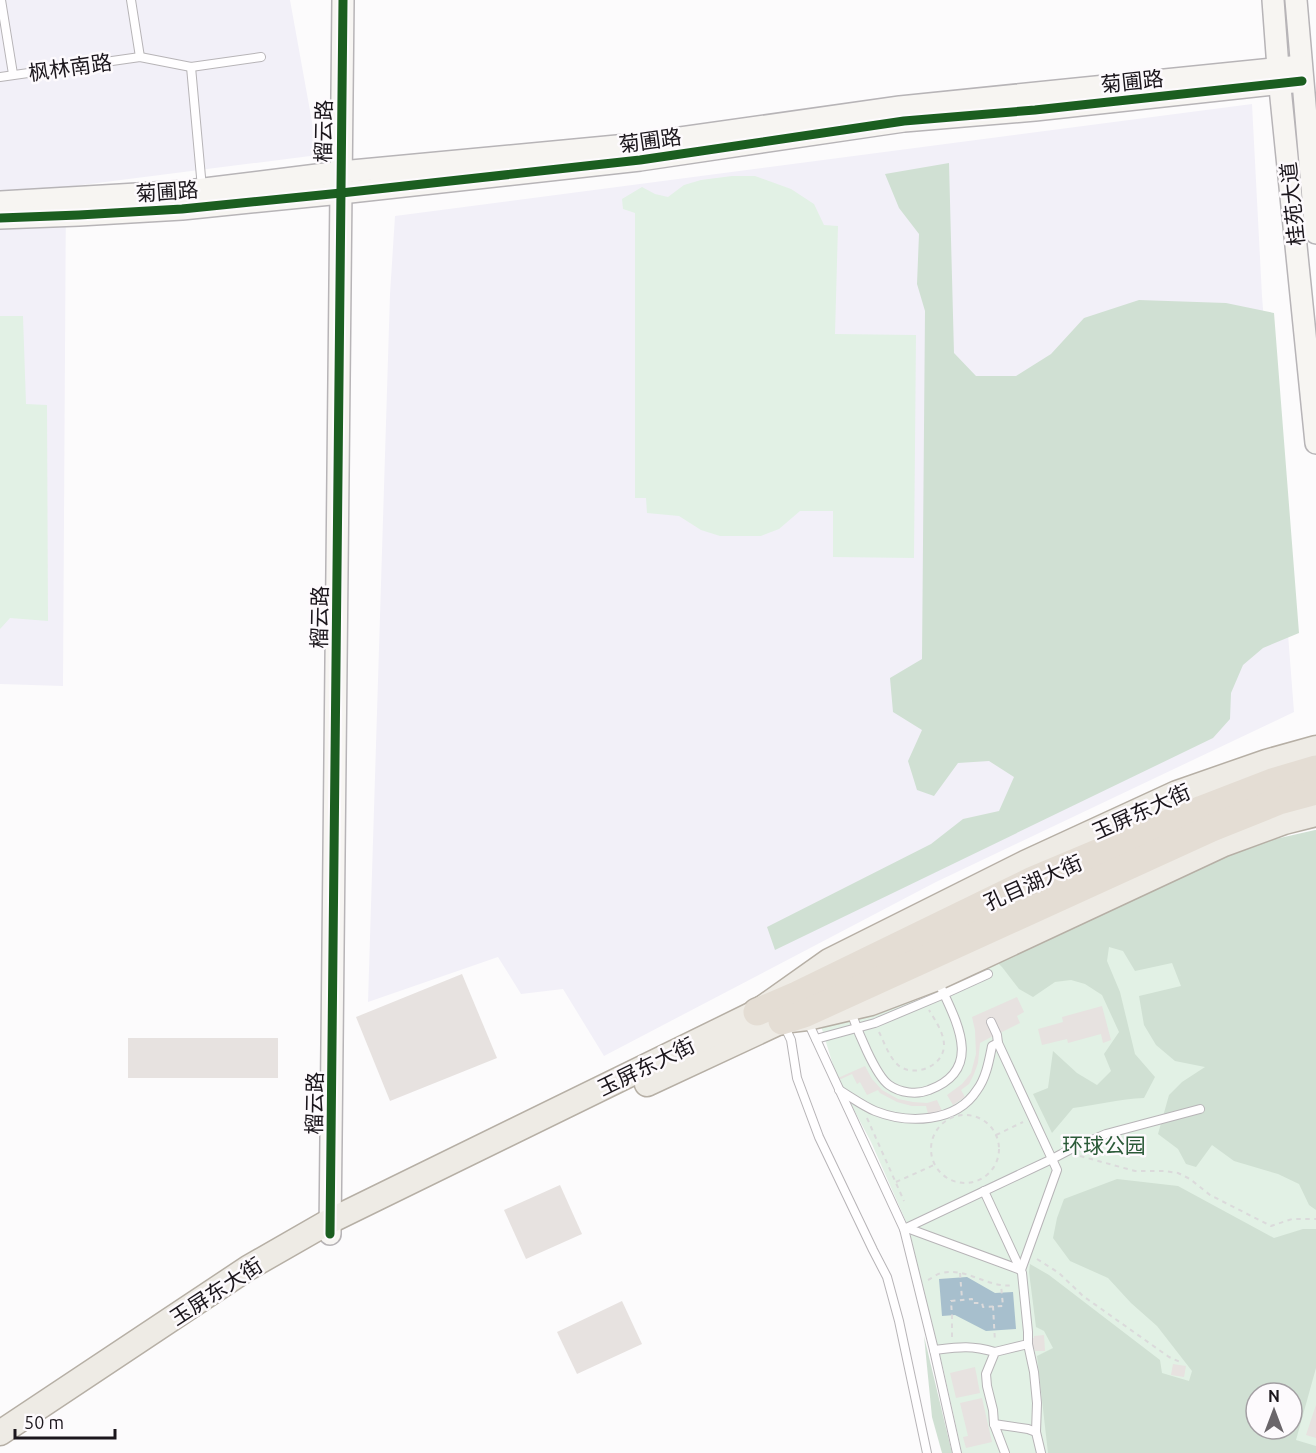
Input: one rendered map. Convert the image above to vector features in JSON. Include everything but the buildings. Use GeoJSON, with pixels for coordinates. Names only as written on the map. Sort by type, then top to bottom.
{"type":"FeatureCollection","features":[{"type":"Feature","properties":{"kind":"highway","name":"孔目湖大街"},"geometry":{"type":"LineString","coordinates":[[794,1017],[1033,880],[1212,805],[1316,768]]}},
{"type":"Feature","properties":{"kind":"highway","name":"孔目湖大街"},"geometry":{"type":"LineString","coordinates":[[794,1017],[1212,828],[1279,801],[1316,791]]}},
{"type":"Feature","properties":{"kind":"main road","name":"玉屏东大街"},"geometry":{"type":"LineString","coordinates":[[794,1017],[829,961],[1024,863],[1177,794],[1266,762],[1316,748]]}},
{"type":"Feature","properties":{"kind":"main road","name":"玉屏东大街"},"geometry":{"type":"LineString","coordinates":[[0,1433],[248,1269],[334,1226],[794,1017],[853,1017],[871,1003],[940,986],[1224,844],[1284,822],[1316,814]]}},
{"type":"Feature","properties":{"kind":"main road","name":"玉屏东大街"},"geometry":{"type":"LineString","coordinates":[[0,1447],[334,1226]]}},
{"type":"Feature","properties":{"kind":"street","name":"榴云路"},"geometry":{"type":"LineString","coordinates":[[334,1226],[347,182],[343,0]]}},
{"type":"Feature","properties":{"kind":"street","name":"榴云路"},"geometry":{"type":"LineString","coordinates":[[347,182],[357,0]]}},
{"type":"Feature","properties":{"kind":"street","name":"桂苑大道"},"geometry":{"type":"LineString","coordinates":[[1273,0],[1316,443]]}},
{"type":"Feature","properties":{"kind":"street","name":"桂苑大道"},"geometry":{"type":"LineString","coordinates":[[1296,0],[1316,232]]}},
{"type":"Feature","properties":{"kind":"street","name":"菊圃路"},"geometry":{"type":"LineString","coordinates":[[0,218],[79,216],[182,209],[347,182],[638,144],[900,106],[1302,74]]}},
{"type":"Feature","properties":{"kind":"street","name":"菊圃路"},"geometry":{"type":"LineString","coordinates":[[0,201],[347,182]]}},
{"type":"Feature","properties":{"kind":"lane"},"geometry":{"type":"LineString","coordinates":[[1,0],[13,74]]}},
{"type":"Feature","properties":{"kind":"lane"},"geometry":{"type":"LineString","coordinates":[[131,0],[140,57]]}},
{"type":"Feature","properties":{"kind":"lane","name":"枫林南路"},"geometry":{"type":"LineString","coordinates":[[0,77],[140,57],[191,67],[261,57]]}},
{"type":"Feature","properties":{"kind":"lane"},"geometry":{"type":"LineString","coordinates":[[191,67],[202,189]]}},
{"type":"Feature","properties":{"kind":"lane"},"geometry":{"type":"LineString","coordinates":[[0,194],[77,198]]}},
{"type":"Feature","properties":{"kind":"lane"},"geometry":{"type":"LineString","coordinates":[[853,1017],[879,1074],[888,1085],[914,1093],[928,1091],[945,1083],[958,1071],[961,1058],[961,1039],[957,1022],[940,986],[988,974]]}},
{"type":"Feature","properties":{"kind":"lane"},"geometry":{"type":"LineString","coordinates":[[794,1017],[839,1090],[909,1227],[918,1286],[957,1453]]}},
{"type":"Feature","properties":{"kind":"lane"},"geometry":{"type":"LineString","coordinates":[[794,1017],[791,1040],[796,1078],[819,1137],[887,1277],[899,1320],[927,1453]]}},
{"type":"Feature","properties":{"kind":"lane"},"geometry":{"type":"LineString","coordinates":[[991,1022],[998,1043],[1057,1170],[1021,1270]]}},
{"type":"Feature","properties":{"kind":"lane"},"geometry":{"type":"LineString","coordinates":[[839,1090],[874,1111],[896,1117],[914,1120],[949,1113],[966,1103],[978,1090],[986,1071],[992,1046],[998,1043]]}},
{"type":"Feature","properties":{"kind":"lane"},"geometry":{"type":"LineString","coordinates":[[909,1227],[1106,1134],[1200,1109]]}},
{"type":"Feature","properties":{"kind":"lane"},"geometry":{"type":"LineString","coordinates":[[984,1191],[1021,1270],[1028,1344],[1037,1403],[1036,1432],[1041,1453]]}},
{"type":"Feature","properties":{"kind":"lane"},"geometry":{"type":"LineString","coordinates":[[909,1227],[1021,1270]]}},
{"type":"Feature","properties":{"kind":"lane"},"geometry":{"type":"LineString","coordinates":[[934,1350],[965,1346],[995,1352],[1028,1344]]}},
{"type":"Feature","properties":{"kind":"lane"},"geometry":{"type":"LineString","coordinates":[[995,1352],[986,1374],[987,1386],[994,1424],[1005,1453]]}},
{"type":"Feature","properties":{"kind":"lane"},"geometry":{"type":"LineString","coordinates":[[994,1424],[1036,1432]]}},
{"type":"Feature","properties":{"kind":"path"},"geometry":{"type":"LineString","coordinates":[[881,1036],[896,1064],[907,1070],[928,1068],[942,1055],[944,1045],[939,1027],[931,1013]]}},
{"type":"Feature","properties":{"kind":"path"},"geometry":{"type":"LineString","coordinates":[[860,1102],[896,1182],[909,1227]]}},
{"type":"Feature","properties":{"kind":"path"},"geometry":{"type":"LineString","coordinates":[[965,1115],[980,1119],[992,1128],[996,1135],[999,1143],[997,1161],[993,1169],[980,1180],[962,1184],[953,1182],[945,1178],[934,1165],[931,1156],[931,1141],[938,1127],[951,1117],[965,1115]]}},
{"type":"Feature","properties":{"kind":"path"},"geometry":{"type":"LineString","coordinates":[[996,1135],[1033,1118]]}},
{"type":"Feature","properties":{"kind":"path"},"geometry":{"type":"LineString","coordinates":[[1066,1152],[1135,1171],[1178,1173],[1190,1179],[1210,1195],[1271,1226],[1292,1219],[1316,1218]]}},
{"type":"Feature","properties":{"kind":"path"},"geometry":{"type":"LineString","coordinates":[[896,1182],[934,1165]]}},
{"type":"Feature","properties":{"kind":"path"},"geometry":{"type":"LineString","coordinates":[[1027,1253],[1059,1273],[1083,1296],[1169,1357],[1180,1362]]}},
{"type":"Feature","properties":{"kind":"path"},"geometry":{"type":"LineString","coordinates":[[918,1286],[940,1274],[960,1273],[976,1276],[993,1285],[1024,1284]]}},
{"type":"Feature","properties":{"kind":"path"},"geometry":{"type":"LineString","coordinates":[[960,1273],[962,1299]]}},
{"type":"Feature","properties":{"kind":"path"},"geometry":{"type":"LineString","coordinates":[[951,1348],[951,1300],[972,1299],[972,1304],[982,1303],[983,1307],[1003,1306],[1001,1285]]}},
{"type":"Feature","properties":{"kind":"path"},"geometry":{"type":"LineString","coordinates":[[993,1306],[995,1330]]}},
{"type":"Feature","properties":{"kind":"shaded area"},"geometry":{"type":"Polygon","coordinates":[[[0,0],[290,0],[318,155],[66,187],[63,686],[0,684],[0,0]]]}},
{"type":"Feature","properties":{"kind":"shaded area"},"geometry":{"type":"Polygon","coordinates":[[[1252,104],[1262,296],[1294,712],[936,882],[604,1056],[563,989],[521,994],[498,957],[368,1002],[390,294],[395,216],[1252,104]]]}},
{"type":"Feature","properties":{"kind":"green space"},"geometry":{"type":"Polygon","coordinates":[[[949,163],[954,353],[976,376],[1016,376],[1051,354],[1084,318],[1139,300],[1226,303],[1274,313],[1299,633],[1263,648],[1243,665],[1231,693],[1230,719],[1213,738],[775,950],[767,927],[931,844],[963,819],[999,811],[1014,777],[989,761],[958,763],[934,796],[917,790],[908,761],[922,730],[893,712],[890,678],[922,659],[925,311],[917,284],[919,234],[899,208],[885,174],[949,163]]]}},
{"type":"Feature","properties":{"kind":"green space"},"geometry":{"type":"Polygon","coordinates":[[[732,176],[755,176],[791,189],[814,204],[824,225],[838,226],[835,334],[916,335],[914,558],[833,557],[833,511],[800,511],[779,529],[761,536],[720,536],[701,530],[679,516],[647,513],[646,498],[635,498],[635,213],[623,209],[622,199],[642,187],[655,194],[668,197],[684,185],[732,176]]]}},
{"type":"Feature","properties":{"kind":"green space"},"geometry":{"type":"Polygon","coordinates":[[[0,316],[23,316],[26,404],[47,405],[48,621],[10,618],[0,629],[0,316]]]}},
{"type":"Feature","properties":{"kind":"green space"},"geometry":{"type":"Polygon","coordinates":[[[1316,830],[1316,1210],[1309,1205],[1299,1184],[1278,1174],[1234,1161],[1212,1145],[1196,1167],[1186,1164],[1178,1149],[1158,1134],[1169,1095],[1182,1082],[1205,1067],[1175,1061],[1156,1045],[1144,1025],[1139,996],[1181,986],[1172,963],[1135,971],[1123,951],[1109,947],[1107,961],[1120,992],[1135,1054],[1155,1077],[1144,1098],[1073,1108],[1052,1133],[1033,1094],[1048,1088],[1053,1051],[1077,1073],[1097,1085],[1111,1071],[1104,1054],[1119,1032],[1102,995],[1085,984],[1071,980],[1055,982],[1033,997],[1019,989],[991,956],[1261,838],[1271,840],[1316,830]]]}},
{"type":"Feature","properties":{"kind":"green space","name":"环球公园"},"geometry":{"type":"Polygon","coordinates":[[[1316,834],[1316,1453],[962,1453],[908,1226],[871,1142],[837,1078],[821,1026],[1316,834]]]}},
{"type":"Feature","properties":{"kind":"green space"},"geometry":{"type":"Polygon","coordinates":[[[1117,1179],[1178,1186],[1274,1238],[1303,1229],[1316,1229],[1316,1368],[1304,1411],[1304,1381],[1244,1381],[1244,1441],[1299,1441],[1316,1446],[1316,1453],[1048,1453],[1037,1356],[1053,1348],[1044,1331],[1036,1327],[1030,1264],[1049,1275],[1160,1360],[1162,1373],[1189,1381],[1192,1371],[1157,1326],[1108,1278],[1070,1261],[1053,1238],[1064,1199],[1117,1179]]]}},
{"type":"Feature","properties":{"kind":"green space"},"geometry":{"type":"Polygon","coordinates":[[[924,1336],[952,1453],[942,1453],[932,1417],[924,1336]]]}},
{"type":"Feature","properties":{"kind":"water"},"geometry":{"type":"Polygon","coordinates":[[[967,1277],[995,1293],[1013,1292],[1016,1329],[986,1331],[955,1315],[942,1316],[939,1279],[967,1277]]]}},
{"type":"Feature","properties":{"kind":"cycle path"},"geometry":{"type":"LineString","coordinates":[[330,1234],[343,0]]}},
{"type":"Feature","properties":{"kind":"cycle path"},"geometry":{"type":"LineString","coordinates":[[0,218],[182,209],[341,193],[640,160],[904,121],[1035,110],[1302,81]]}}]}
